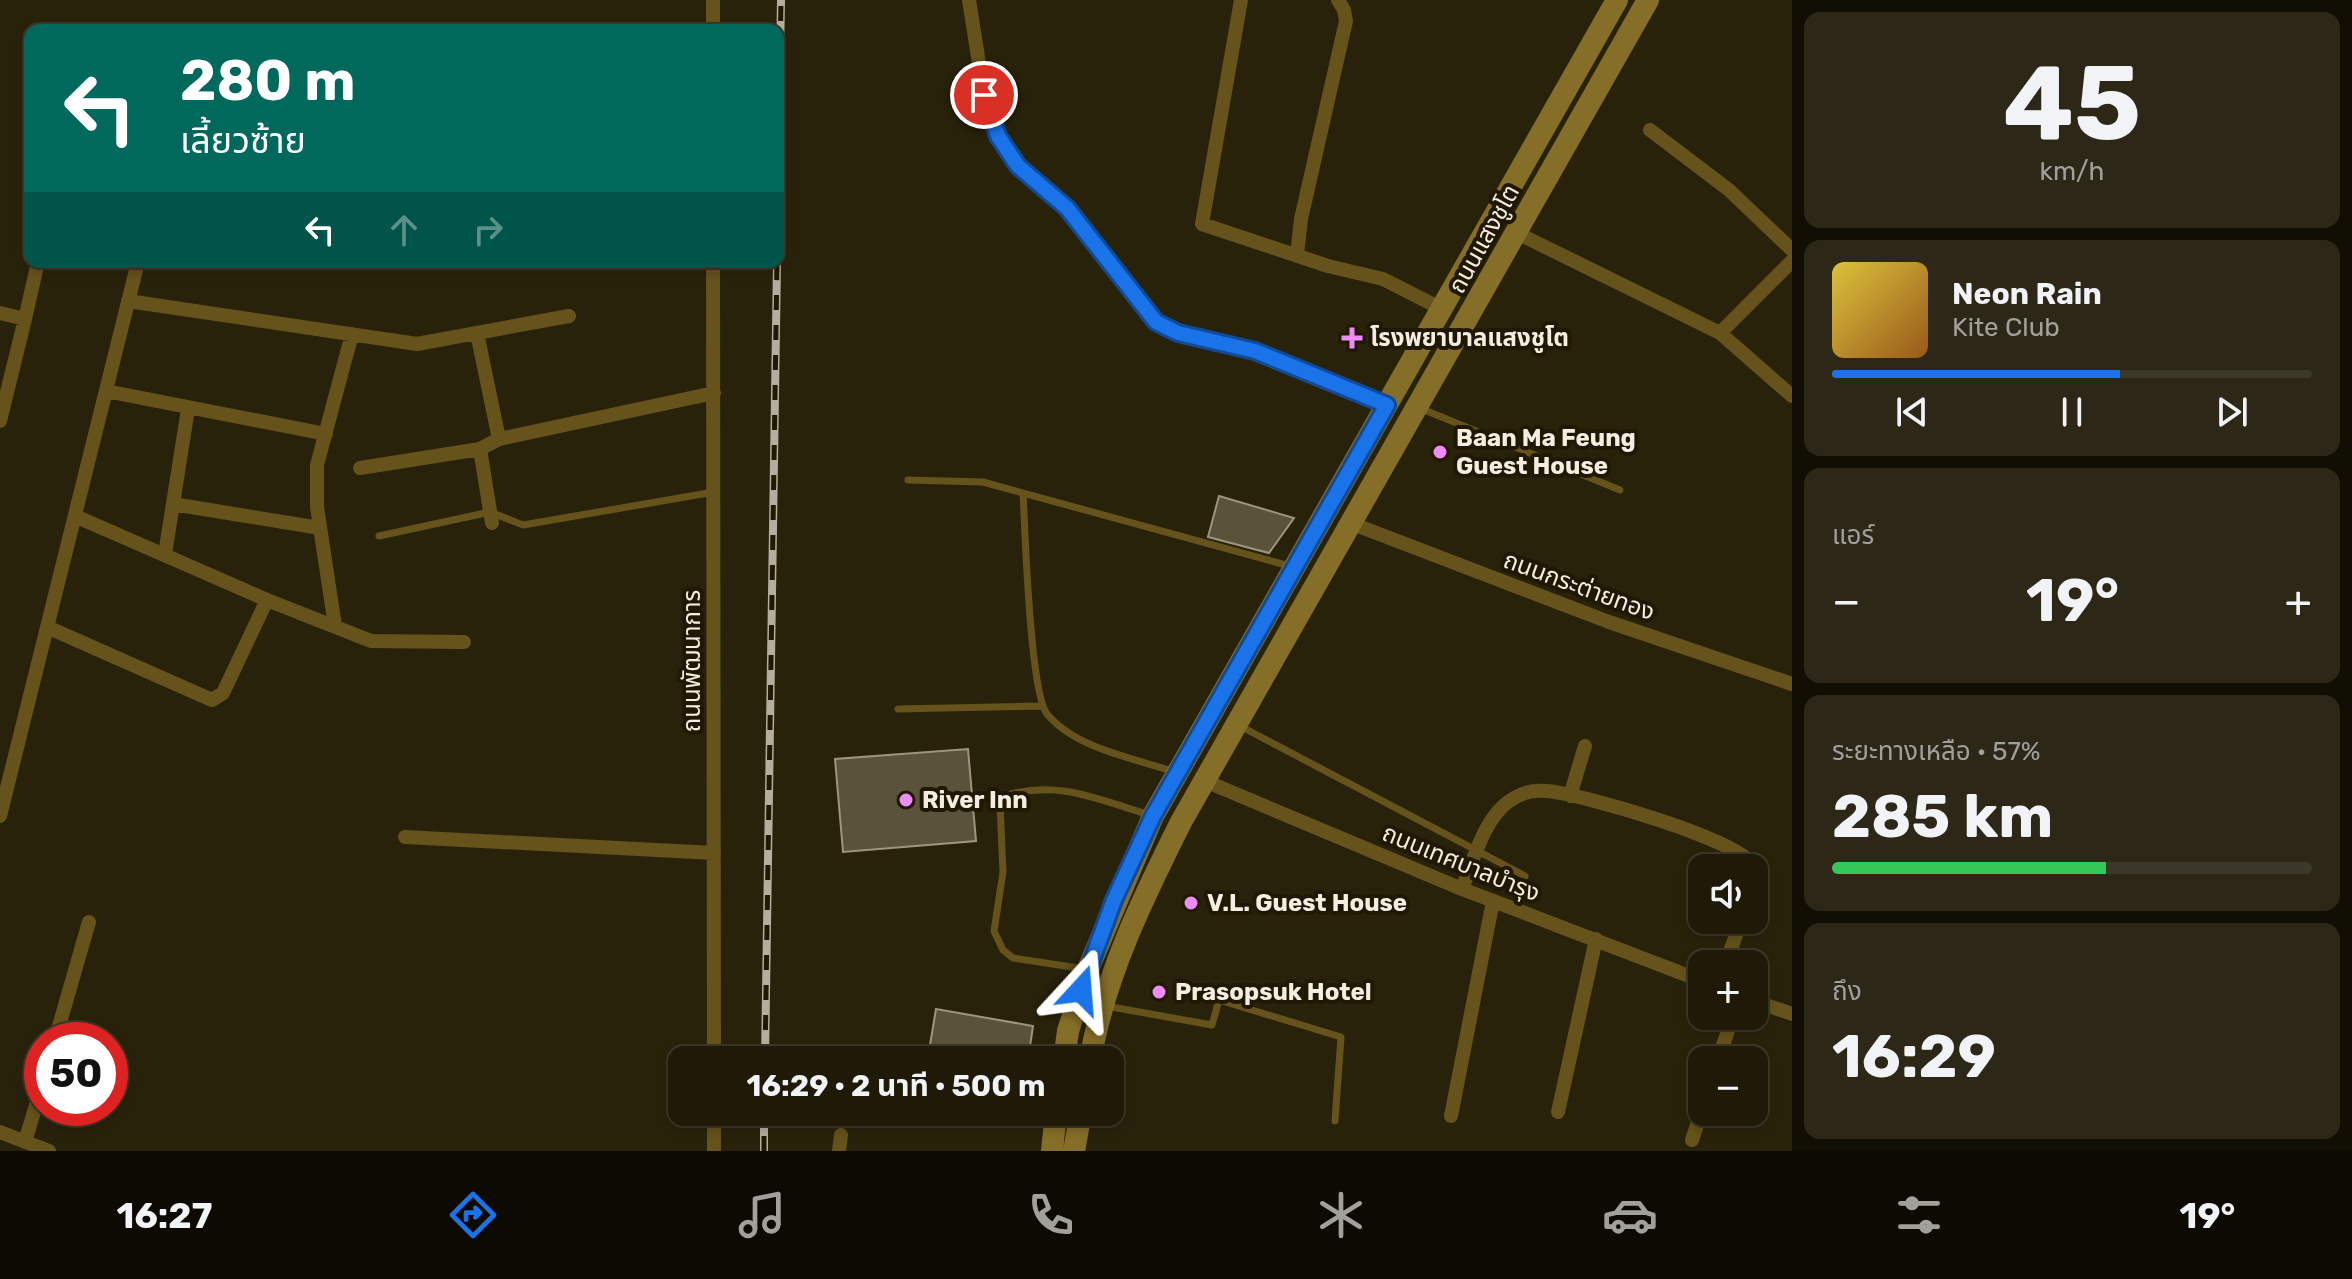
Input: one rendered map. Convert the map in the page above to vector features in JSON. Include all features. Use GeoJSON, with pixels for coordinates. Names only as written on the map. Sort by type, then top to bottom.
{"type":"FeatureCollection","features":[{"type":"Feature","properties":{"kind":"main road","name":"ถนนแสงชูโต"},"geometry":{"type":"LineString","coordinates":[[1066,1046],[1088,969],[1114,900],[1153,816],[1617,0]]}},
{"type":"Feature","properties":{"kind":"main road","name":"ถนนแสงชูโต"},"geometry":{"type":"LineString","coordinates":[[1094,1046],[1112,978],[1135,915],[1205,781],[1648,0]]}},
{"type":"Feature","properties":{"kind":"main road"},"geometry":{"type":"LineString","coordinates":[[1088,969],[1112,978]]}},
{"type":"Feature","properties":{"kind":"main road"},"geometry":{"type":"LineString","coordinates":[[1052,1151],[1055,1126]]}},
{"type":"Feature","properties":{"kind":"main road"},"geometry":{"type":"LineString","coordinates":[[1074,1151],[1078,1126]]}},
{"type":"Feature","properties":{"kind":"street"},"geometry":{"type":"LineString","coordinates":[[713,0],[713,24]]}},
{"type":"Feature","properties":{"kind":"street"},"geometry":{"type":"LineString","coordinates":[[969,0],[984,95],[998,136],[1018,166],[1067,208],[1156,322],[1178,333],[1255,351],[1387,405]]}},
{"type":"Feature","properties":{"kind":"street"},"geometry":{"type":"LineString","coordinates":[[1241,0],[1202,224],[1383,279],[1442,309]]}},
{"type":"Feature","properties":{"kind":"street"},"geometry":{"type":"LineString","coordinates":[[1297,255],[1301,219],[1346,21],[1338,0]]}},
{"type":"Feature","properties":{"kind":"street"},"geometry":{"type":"LineString","coordinates":[[1650,130],[1729,190],[1792,250]]}},
{"type":"Feature","properties":{"kind":"street"},"geometry":{"type":"LineString","coordinates":[[1517,233],[1720,333],[1792,396]]}},
{"type":"Feature","properties":{"kind":"street"},"geometry":{"type":"LineString","coordinates":[[1720,333],[1792,261]]}},
{"type":"Feature","properties":{"kind":"street"},"geometry":{"type":"LineString","coordinates":[[0,421],[37,268]]}},
{"type":"Feature","properties":{"kind":"street"},"geometry":{"type":"LineString","coordinates":[[0,816],[136,268]]}},
{"type":"Feature","properties":{"kind":"street","name":"ถนนพัฒนาการ"},"geometry":{"type":"LineString","coordinates":[[713,268],[714,1046]]}},
{"type":"Feature","properties":{"kind":"street"},"geometry":{"type":"LineString","coordinates":[[128,301],[417,344],[569,316]]}},
{"type":"Feature","properties":{"kind":"street"},"geometry":{"type":"LineString","coordinates":[[0,313],[25,319]]}},
{"type":"Feature","properties":{"kind":"street"},"geometry":{"type":"LineString","coordinates":[[477,333],[499,439]]}},
{"type":"Feature","properties":{"kind":"street"},"geometry":{"type":"LineString","coordinates":[[335,626],[320,528],[317,465],[352,334]]}},
{"type":"Feature","properties":{"kind":"street"},"geometry":{"type":"LineString","coordinates":[[106,391],[326,434]]}},
{"type":"Feature","properties":{"kind":"street"},"geometry":{"type":"LineString","coordinates":[[360,468],[480,449],[499,439],[714,393]]}},
{"type":"Feature","properties":{"kind":"street"},"geometry":{"type":"LineString","coordinates":[[165,554],[188,409]]}},
{"type":"Feature","properties":{"kind":"street"},"geometry":{"type":"LineString","coordinates":[[480,449],[491,517]]}},
{"type":"Feature","properties":{"kind":"street"},"geometry":{"type":"LineString","coordinates":[[173,504],[320,528]]}},
{"type":"Feature","properties":{"kind":"street"},"geometry":{"type":"LineString","coordinates":[[75,516],[267,600],[371,641],[464,642]]}},
{"type":"Feature","properties":{"kind":"street","name":"ถนนกระต่ายทอง"},"geometry":{"type":"LineString","coordinates":[[1353,524],[1609,622],[1792,684]]}},
{"type":"Feature","properties":{"kind":"street"},"geometry":{"type":"LineString","coordinates":[[47,627],[212,700],[223,693],[267,600]]}},
{"type":"Feature","properties":{"kind":"street"},"geometry":{"type":"LineString","coordinates":[[1570,796],[1585,746]]}},
{"type":"Feature","properties":{"kind":"street","name":"ถนนเทศบาลบำรุง"},"geometry":{"type":"LineString","coordinates":[[1205,781],[1462,889],[1688,975]]}},
{"type":"Feature","properties":{"kind":"street"},"geometry":{"type":"LineString","coordinates":[[1462,889],[1478,848],[1495,817],[1519,795],[1548,791],[1687,830],[1739,854]]}},
{"type":"Feature","properties":{"kind":"street"},"geometry":{"type":"LineString","coordinates":[[405,837],[714,853]]}},
{"type":"Feature","properties":{"kind":"street"},"geometry":{"type":"LineString","coordinates":[[1451,1116],[1493,901]]}},
{"type":"Feature","properties":{"kind":"street"},"geometry":{"type":"LineString","coordinates":[[60,1022],[89,922]]}},
{"type":"Feature","properties":{"kind":"street"},"geometry":{"type":"LineString","coordinates":[[1558,1112],[1596,939]]}},
{"type":"Feature","properties":{"kind":"street"},"geometry":{"type":"LineString","coordinates":[[1768,1006],[1792,1014]]}},
{"type":"Feature","properties":{"kind":"street"},"geometry":{"type":"LineString","coordinates":[[25,1142],[30,1126]]}},
{"type":"Feature","properties":{"kind":"street"},"geometry":{"type":"LineString","coordinates":[[714,1126],[714,1151]]}},
{"type":"Feature","properties":{"kind":"street"},"geometry":{"type":"LineString","coordinates":[[1692,1140],[1697,1126]]}},
{"type":"Feature","properties":{"kind":"street"},"geometry":{"type":"LineString","coordinates":[[0,1132],[49,1151]]}},
{"type":"Feature","properties":{"kind":"street"},"geometry":{"type":"LineString","coordinates":[[839,1151],[841,1135]]}},
{"type":"Feature","properties":{"kind":"lane"},"geometry":{"type":"LineString","coordinates":[[1418,408],[1620,490]]}},
{"type":"Feature","properties":{"kind":"lane"},"geometry":{"type":"LineString","coordinates":[[908,480],[971,480],[1295,567]]}},
{"type":"Feature","properties":{"kind":"lane"},"geometry":{"type":"LineString","coordinates":[[379,536],[491,517],[523,525],[714,492]]}},
{"type":"Feature","properties":{"kind":"lane"},"geometry":{"type":"LineString","coordinates":[[1023,493],[1028,602],[1042,706],[1063,729],[1089,743],[1178,773]]}},
{"type":"Feature","properties":{"kind":"lane"},"geometry":{"type":"LineString","coordinates":[[898,709],[1042,706]]}},
{"type":"Feature","properties":{"kind":"lane"},"geometry":{"type":"LineString","coordinates":[[1238,725],[1478,848],[1525,876]]}},
{"type":"Feature","properties":{"kind":"lane"},"geometry":{"type":"LineString","coordinates":[[1088,969],[1013,958],[1003,950],[994,931],[1003,872],[1000,804],[1004,796],[1020,791],[1058,787],[1153,816]]}},
{"type":"Feature","properties":{"kind":"lane"},"geometry":{"type":"LineString","coordinates":[[1104,1005],[1212,1025],[1219,1000],[1341,1037],[1335,1121]]}},
{"type":"Feature","properties":{"kind":"building"},"geometry":{"type":"Polygon","coordinates":[[[1219,496],[1294,518],[1269,553],[1208,537],[1219,496]]]}},
{"type":"Feature","properties":{"kind":"building","name":"River Inn"},"geometry":{"type":"Polygon","coordinates":[[[968,749],[976,841],[843,852],[835,759],[968,749]]]}},
{"type":"Feature","properties":{"kind":"building"},"geometry":{"type":"Polygon","coordinates":[[[936,1009],[1033,1026],[1030,1046],[930,1045],[936,1009]]]}},
{"type":"Feature","properties":{"kind":"railway"},"geometry":{"type":"LineString","coordinates":[[781,0],[781,24]]}},
{"type":"Feature","properties":{"kind":"railway"},"geometry":{"type":"LineString","coordinates":[[765,1046],[777,268]]}},
{"type":"Feature","properties":{"kind":"railway"},"geometry":{"type":"LineString","coordinates":[[764,1126],[764,1151]]}},
{"type":"Feature","properties":{"kind":"place","name":"โรงพยาบาลแสงชูโต"},"geometry":{"type":"Point","coordinates":[1352,338]}},
{"type":"Feature","properties":{"kind":"place","name":"Baan Ma Feung Guest House"},"geometry":{"type":"Point","coordinates":[1440,452]}},
{"type":"Feature","properties":{"kind":"place","name":"River Inn"},"geometry":{"type":"Point","coordinates":[906,800]}},
{"type":"Feature","properties":{"kind":"place","name":"V.L. Guest House"},"geometry":{"type":"Point","coordinates":[1191,903]}},
{"type":"Feature","properties":{"kind":"place","name":"Prasopsuk Hotel"},"geometry":{"type":"Point","coordinates":[1159,992]}},
{"type":"Feature","properties":{"kind":"route"},"geometry":{"type":"LineString","coordinates":[[984,95],[998,136],[1018,166],[1067,208],[1156,322],[1178,333],[1255,351],[1387,405],[1153,816],[1114,900],[1081,990]]}}]}
